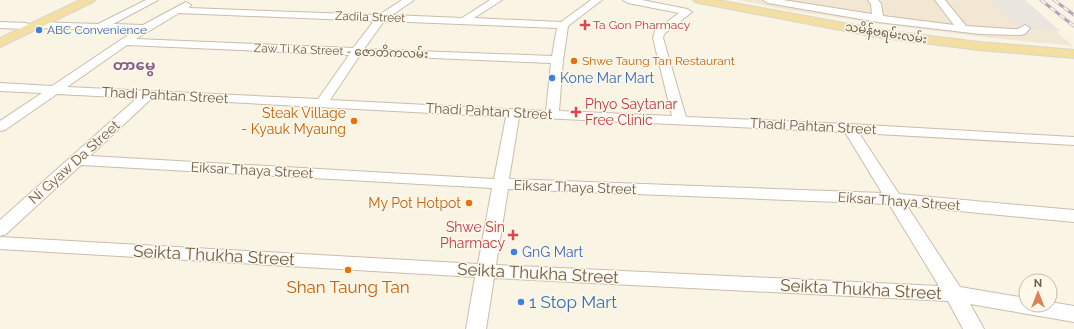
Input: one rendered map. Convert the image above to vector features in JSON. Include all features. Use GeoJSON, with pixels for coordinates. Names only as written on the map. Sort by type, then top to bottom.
{"type":"FeatureCollection","features":[{"type":"Feature","properties":{"kind":"main road"},"geometry":{"type":"LineString","coordinates":[[0,39],[82,0]]}},
{"type":"Feature","properties":{"kind":"main road"},"geometry":{"type":"LineString","coordinates":[[0,43],[30,25],[89,0]]}},
{"type":"Feature","properties":{"kind":"main road","name":"သမိန်ဗရမ်းလမ်း"},"geometry":{"type":"LineString","coordinates":[[699,0],[882,34],[979,46],[1074,54]]}},
{"type":"Feature","properties":{"kind":"main road"},"geometry":{"type":"LineString","coordinates":[[729,0],[831,19],[963,38],[1074,48]]}},
{"type":"Feature","properties":{"kind":"street"},"geometry":{"type":"LineString","coordinates":[[100,27],[153,0]]}},
{"type":"Feature","properties":{"kind":"street"},"geometry":{"type":"LineString","coordinates":[[0,127],[145,28],[196,0]]}},
{"type":"Feature","properties":{"kind":"street"},"geometry":{"type":"LineString","coordinates":[[322,103],[356,52],[382,17],[410,0]]}},
{"type":"Feature","properties":{"kind":"street"},"geometry":{"type":"LineString","coordinates":[[465,21],[497,0]]}},
{"type":"Feature","properties":{"kind":"street"},"geometry":{"type":"LineString","coordinates":[[552,115],[557,60],[564,25],[597,0]]}},
{"type":"Feature","properties":{"kind":"street"},"geometry":{"type":"LineString","coordinates":[[628,0],[687,12],[659,33],[658,38],[680,120]]}},
{"type":"Feature","properties":{"kind":"street"},"geometry":{"type":"LineString","coordinates":[[768,0],[793,2],[878,19],[1010,33],[1022,32],[1025,28]]}},
{"type":"Feature","properties":{"kind":"street"},"geometry":{"type":"LineString","coordinates":[[873,0],[876,4],[878,19]]}},
{"type":"Feature","properties":{"kind":"street"},"geometry":{"type":"LineString","coordinates":[[940,0],[962,28]]}},
{"type":"Feature","properties":{"kind":"street","name":"Zadila Street"},"geometry":{"type":"LineString","coordinates":[[177,10],[564,25]]}},
{"type":"Feature","properties":{"kind":"street"},"geometry":{"type":"LineString","coordinates":[[0,25],[145,28]]}},
{"type":"Feature","properties":{"kind":"street","name":"Zaw Ti Ka Street - ဇောတိကလမ်း"},"geometry":{"type":"LineString","coordinates":[[124,42],[557,60]]}},
{"type":"Feature","properties":{"kind":"street","name":"Thadi Pahtan Street"},"geometry":{"type":"LineString","coordinates":[[0,87],[552,115],[850,128],[1074,141]]}},
{"type":"Feature","properties":{"kind":"street","name":"Ni Gyaw Da Street"},"geometry":{"type":"LineString","coordinates":[[0,230],[149,94]]}},
{"type":"Feature","properties":{"kind":"street"},"geometry":{"type":"LineString","coordinates":[[476,329],[513,112]]}},
{"type":"Feature","properties":{"kind":"street"},"geometry":{"type":"LineString","coordinates":[[850,128],[893,199],[954,294],[974,329]]}},
{"type":"Feature","properties":{"kind":"street","name":"Eiksar Thaya Street"},"geometry":{"type":"LineString","coordinates":[[76,160],[500,184],[893,199],[1074,216]]}},
{"type":"Feature","properties":{"kind":"street","name":"Seikta Thukha Street"},"geometry":{"type":"LineString","coordinates":[[0,243],[486,271],[954,294],[1074,314]]}},
{"type":"Feature","properties":{"kind":"shaded area"},"geometry":{"type":"Polygon","coordinates":[[[739,0],[1020,0],[1073,46],[888,25],[788,10],[739,0]]]}},
{"type":"Feature","properties":{"kind":"shaded area"},"geometry":{"type":"Polygon","coordinates":[[[990,0],[1025,0],[1060,31],[1018,27],[990,0]]]}},
{"type":"Feature","properties":{"kind":"railway"},"geometry":{"type":"LineString","coordinates":[[1041,0],[1074,26]]}},
{"type":"Feature","properties":{"kind":"railway"},"geometry":{"type":"LineString","coordinates":[[1054,0],[1074,15]]}},
{"type":"Feature","properties":{"kind":"place","name":"Ta Gon Pharmacy"},"geometry":{"type":"Point","coordinates":[585,25]}},
{"type":"Feature","properties":{"kind":"place","name":"ABC Convenience"},"geometry":{"type":"Point","coordinates":[39,30]}},
{"type":"Feature","properties":{"kind":"place","name":"Shwe Taung Tan Restaurant"},"geometry":{"type":"Point","coordinates":[574,61]}},
{"type":"Feature","properties":{"kind":"place","name":"Kone Mar Mart"},"geometry":{"type":"Point","coordinates":[552,78]}},
{"type":"Feature","properties":{"kind":"place","name":"Phyo Saytanar Free Clinic"},"geometry":{"type":"Point","coordinates":[576,112]}},
{"type":"Feature","properties":{"kind":"place","name":"Steak Village - Kyauk Myaung"},"geometry":{"type":"Point","coordinates":[354,121]}},
{"type":"Feature","properties":{"kind":"place","name":"My Pot Hotpot"},"geometry":{"type":"Point","coordinates":[469,203]}},
{"type":"Feature","properties":{"kind":"place","name":"Shwe Sin Pharmacy"},"geometry":{"type":"Point","coordinates":[513,235]}},
{"type":"Feature","properties":{"kind":"place","name":"GnG Mart"},"geometry":{"type":"Point","coordinates":[514,252]}},
{"type":"Feature","properties":{"kind":"place","name":"Shan Taung Tan"},"geometry":{"type":"Point","coordinates":[348,270]}},
{"type":"Feature","properties":{"kind":"place","name":"1 Stop Mart"},"geometry":{"type":"Point","coordinates":[521,302]}},
{"type":"Feature","properties":{"kind":"district","name":"တာမွေ"},"geometry":{"type":"Point","coordinates":[134,65]}}]}
